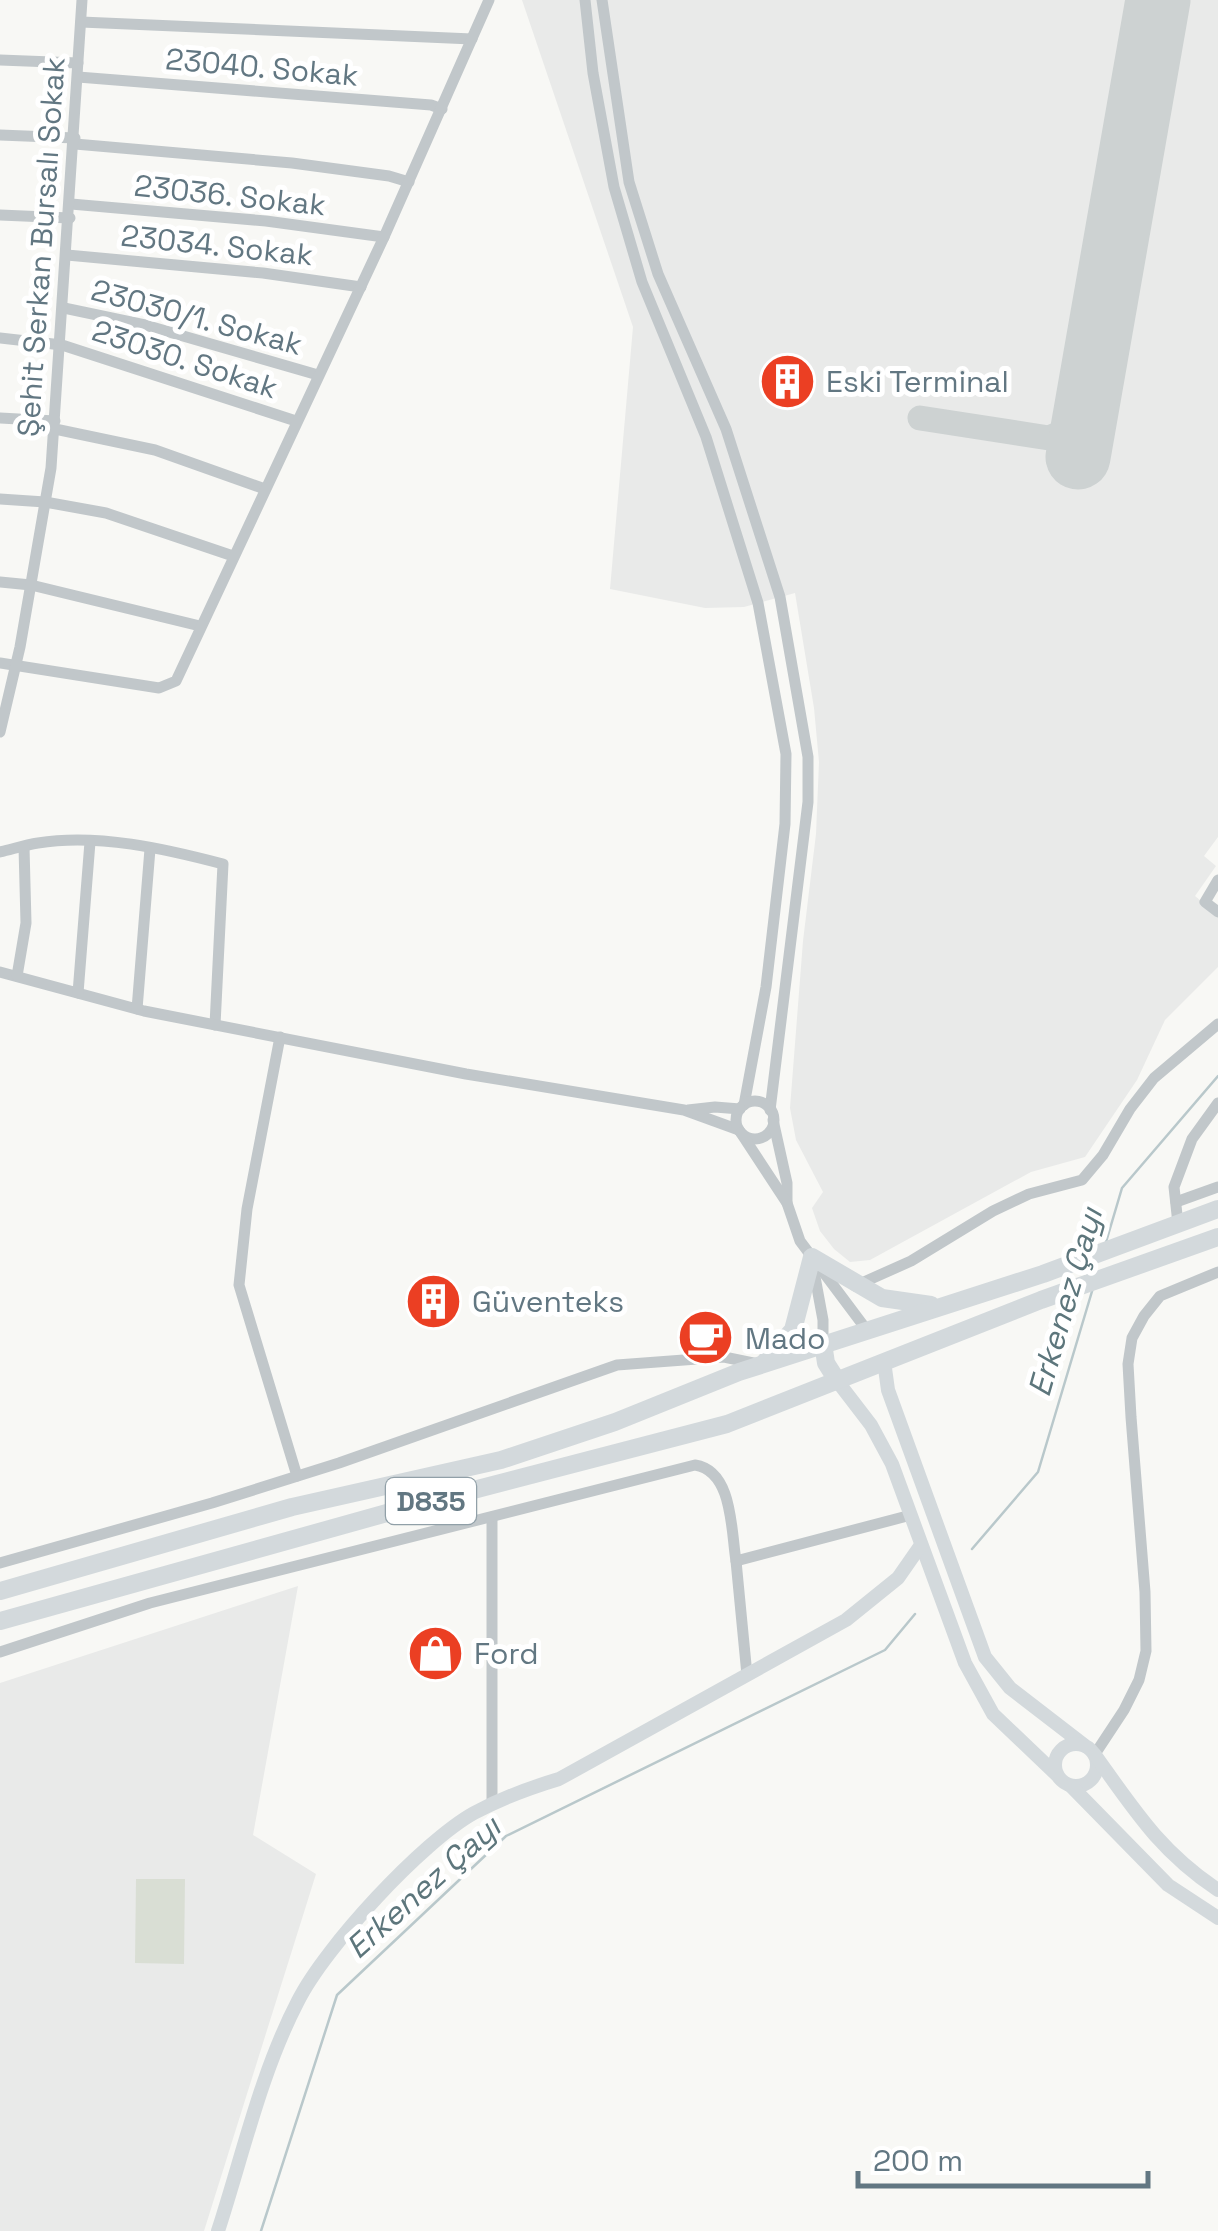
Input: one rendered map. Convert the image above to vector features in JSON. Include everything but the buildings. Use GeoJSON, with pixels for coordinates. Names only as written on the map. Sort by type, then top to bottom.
{"type":"FeatureCollection","features":[{"type":"Feature","properties":{"kind":"highway","name":"D835"},"geometry":{"type":"LineString","coordinates":[[0,1591],[292,1506],[501,1460],[615,1422],[823,1343],[1043,1274],[1218,1209]]}},
{"type":"Feature","properties":{"kind":"highway","name":"D835"},"geometry":{"type":"LineString","coordinates":[[0,1622],[412,1506],[727,1424],[1147,1260],[1214,1241]]}},
{"type":"Feature","properties":{"kind":"highway"},"geometry":{"type":"LineString","coordinates":[[764,1365],[794,1330],[812,1257],[855,1286],[882,1298],[941,1305]]}},
{"type":"Feature","properties":{"kind":"highway"},"geometry":{"type":"LineString","coordinates":[[866,1329],[884,1361]]}},
{"type":"Feature","properties":{"kind":"highway"},"geometry":{"type":"LineString","coordinates":[[823,1343],[826,1363],[838,1382]]}},
{"type":"Feature","properties":{"kind":"main road"},"geometry":{"type":"LineString","coordinates":[[884,1361],[888,1390],[984,1657],[1010,1688],[1090,1750],[1152,1836],[1186,1869],[1218,1890]]}},
{"type":"Feature","properties":{"kind":"main road"},"geometry":{"type":"LineString","coordinates":[[838,1382],[871,1425],[892,1464],[965,1664],[993,1714],[1168,1884],[1218,1918]]}},
{"type":"Feature","properties":{"kind":"main road"},"geometry":{"type":"LineString","coordinates":[[218,2231],[273,2056],[299,1998],[327,1956],[374,1901],[472,1814],[510,1794],[559,1778],[846,1620],[898,1578],[922,1545]]}},
{"type":"Feature","properties":{"kind":"main road"},"geometry":{"type":"LineString","coordinates":[[1057,1775],[1058,1754],[1069,1745],[1090,1750]]}},
{"type":"Feature","properties":{"kind":"main road"},"geometry":{"type":"LineString","coordinates":[[1071,1786],[1091,1781],[1098,1769],[1090,1750]]}},
{"type":"Feature","properties":{"kind":"street","name":"Şehit Serkan Bursalı Sokak"},"geometry":{"type":"LineString","coordinates":[[1,727],[31,586],[55,425],[82,0]]}},
{"type":"Feature","properties":{"kind":"street"},"geometry":{"type":"LineString","coordinates":[[0,663],[160,688],[176,680],[384,237],[489,0]]}},
{"type":"Feature","properties":{"kind":"street"},"geometry":{"type":"LineString","coordinates":[[585,0],[593,73],[614,186],[642,282],[702,427],[764,626],[786,754],[785,824],[766,987],[736,1120],[787,1203],[800,1241],[866,1329]]}},
{"type":"Feature","properties":{"kind":"street"},"geometry":{"type":"LineString","coordinates":[[0,972],[137,1009],[478,1076],[684,1110],[759,1138],[769,1132],[808,802],[808,757],[780,597],[721,419],[658,274],[629,182],[602,0]]}},
{"type":"Feature","properties":{"kind":"street"},"geometry":{"type":"LineString","coordinates":[[81,22],[472,39]]}},
{"type":"Feature","properties":{"kind":"street","name":"23040. Sokak"},"geometry":{"type":"LineString","coordinates":[[0,60],[442,109]]}},
{"type":"Feature","properties":{"kind":"street"},"geometry":{"type":"LineString","coordinates":[[0,135],[292,163],[409,182]]}},
{"type":"Feature","properties":{"kind":"street","name":"23036. Sokak"},"geometry":{"type":"LineString","coordinates":[[70,204],[266,221],[384,237]]}},
{"type":"Feature","properties":{"kind":"street"},"geometry":{"type":"LineString","coordinates":[[0,215],[70,218]]}},
{"type":"Feature","properties":{"kind":"street","name":"23034. Sokak"},"geometry":{"type":"LineString","coordinates":[[67,254],[263,273],[360,287]]}},
{"type":"Feature","properties":{"kind":"street","name":"23030/1. Sokak"},"geometry":{"type":"LineString","coordinates":[[64,308],[145,325],[318,374]]}},
{"type":"Feature","properties":{"kind":"street","name":"23030. Sokak"},"geometry":{"type":"LineString","coordinates":[[0,338],[61,345],[296,421]]}},
{"type":"Feature","properties":{"kind":"street"},"geometry":{"type":"LineString","coordinates":[[0,418],[55,425],[156,450],[265,489]]}},
{"type":"Feature","properties":{"kind":"street"},"geometry":{"type":"LineString","coordinates":[[702,427],[721,419]]}},
{"type":"Feature","properties":{"kind":"street"},"geometry":{"type":"LineString","coordinates":[[0,499],[46,502],[106,513],[233,556]]}},
{"type":"Feature","properties":{"kind":"street"},"geometry":{"type":"LineString","coordinates":[[0,582],[200,626]]}},
{"type":"Feature","properties":{"kind":"street"},"geometry":{"type":"LineString","coordinates":[[78,993],[90,842]]}},
{"type":"Feature","properties":{"kind":"street"},"geometry":{"type":"LineString","coordinates":[[0,852],[37,843],[90,842],[223,864],[216,1025]]}},
{"type":"Feature","properties":{"kind":"street"},"geometry":{"type":"LineString","coordinates":[[18,976],[26,923],[24,847]]}},
{"type":"Feature","properties":{"kind":"street"},"geometry":{"type":"LineString","coordinates":[[137,1009],[150,849]]}},
{"type":"Feature","properties":{"kind":"street"},"geometry":{"type":"LineString","coordinates":[[1218,880],[1205,902],[1218,912]]}},
{"type":"Feature","properties":{"kind":"street"},"geometry":{"type":"LineString","coordinates":[[855,1286],[911,1260],[992,1211],[1029,1194],[1082,1180],[1103,1156],[1130,1109],[1154,1078],[1218,1024]]}},
{"type":"Feature","properties":{"kind":"street"},"geometry":{"type":"LineString","coordinates":[[280,1038],[247,1209],[239,1285],[297,1476]]}},
{"type":"Feature","properties":{"kind":"street"},"geometry":{"type":"LineString","coordinates":[[684,1110],[742,1107],[761,1102],[772,1115],[787,1182],[787,1203]]}},
{"type":"Feature","properties":{"kind":"street"},"geometry":{"type":"LineString","coordinates":[[1178,1224],[1174,1187],[1187,1151],[1218,1104]]}},
{"type":"Feature","properties":{"kind":"street"},"geometry":{"type":"LineString","coordinates":[[1176,1202],[1218,1187]]}},
{"type":"Feature","properties":{"kind":"street"},"geometry":{"type":"LineString","coordinates":[[812,1257],[823,1343]]}},
{"type":"Feature","properties":{"kind":"street"},"geometry":{"type":"LineString","coordinates":[[1090,1750],[1114,1725],[1139,1680],[1146,1651],[1145,1592],[1130,1416],[1128,1364],[1132,1338],[1160,1296],[1218,1272]]}},
{"type":"Feature","properties":{"kind":"street"},"geometry":{"type":"LineString","coordinates":[[0,1564],[297,1476],[617,1365],[724,1357],[764,1365]]}},
{"type":"Feature","properties":{"kind":"street"},"geometry":{"type":"LineString","coordinates":[[0,1652],[150,1603],[702,1466],[721,1481],[736,1561],[747,1676]]}},
{"type":"Feature","properties":{"kind":"street"},"geometry":{"type":"LineString","coordinates":[[736,1561],[911,1516]]}},
{"type":"Feature","properties":{"kind":"street"},"geometry":{"type":"LineString","coordinates":[[492,1517],[492,1805]]}},
{"type":"Feature","properties":{"kind":"shaded area"},"geometry":{"type":"Polygon","coordinates":[[[522,0],[1218,0],[1218,837],[1204,856],[1216,866],[1195,896],[1218,915],[1218,967],[1165,1020],[1137,1080],[1085,1157],[1031,1172],[870,1260],[850,1262],[820,1231],[812,1208],[823,1192],[796,1140],[790,1108],[816,834],[819,762],[795,593],[744,607],[705,608],[610,589],[633,327],[522,0]]]}},
{"type":"Feature","properties":{"kind":"shaded area"},"geometry":{"type":"Polygon","coordinates":[[[298,1586],[253,1835],[316,1874],[204,2231],[0,2231],[0,1683],[298,1586]]]}},
{"type":"Feature","properties":{"kind":"shaded area"},"geometry":{"type":"Polygon","coordinates":[[[136,1879],[185,1879],[184,1964],[135,1963],[136,1879]]]}},
{"type":"Feature","properties":{"kind":"waterway","name":"Erkenez Çayı"},"geometry":{"type":"LineString","coordinates":[[1106,1242],[1122,1188],[1218,1076]]}},
{"type":"Feature","properties":{"kind":"waterway","name":"Erkenez Çayı"},"geometry":{"type":"LineString","coordinates":[[972,1549],[1038,1472],[1093,1288]]}},
{"type":"Feature","properties":{"kind":"waterway","name":"Erkenez Çayı"},"geometry":{"type":"LineString","coordinates":[[261,2231],[337,1995],[506,1836],[885,1650],[915,1614]]}},
{"type":"Feature","properties":{"kind":"taxiway"},"geometry":{"type":"LineString","coordinates":[[920,418],[1049,438],[1084,423]]}},
{"type":"Feature","properties":{"kind":"runway"},"geometry":{"type":"LineString","coordinates":[[1078,457],[1158,0]]}},
{"type":"Feature","properties":{"kind":"place","name":"Eski Terminal"},"geometry":{"type":"Point","coordinates":[787,381]}},
{"type":"Feature","properties":{"kind":"place","name":"Güventeks"},"geometry":{"type":"Point","coordinates":[433,1301]}},
{"type":"Feature","properties":{"kind":"place","name":"Mado"},"geometry":{"type":"Point","coordinates":[706,1338]}},
{"type":"Feature","properties":{"kind":"place","name":"Ford"},"geometry":{"type":"Point","coordinates":[435,1653]}}]}
